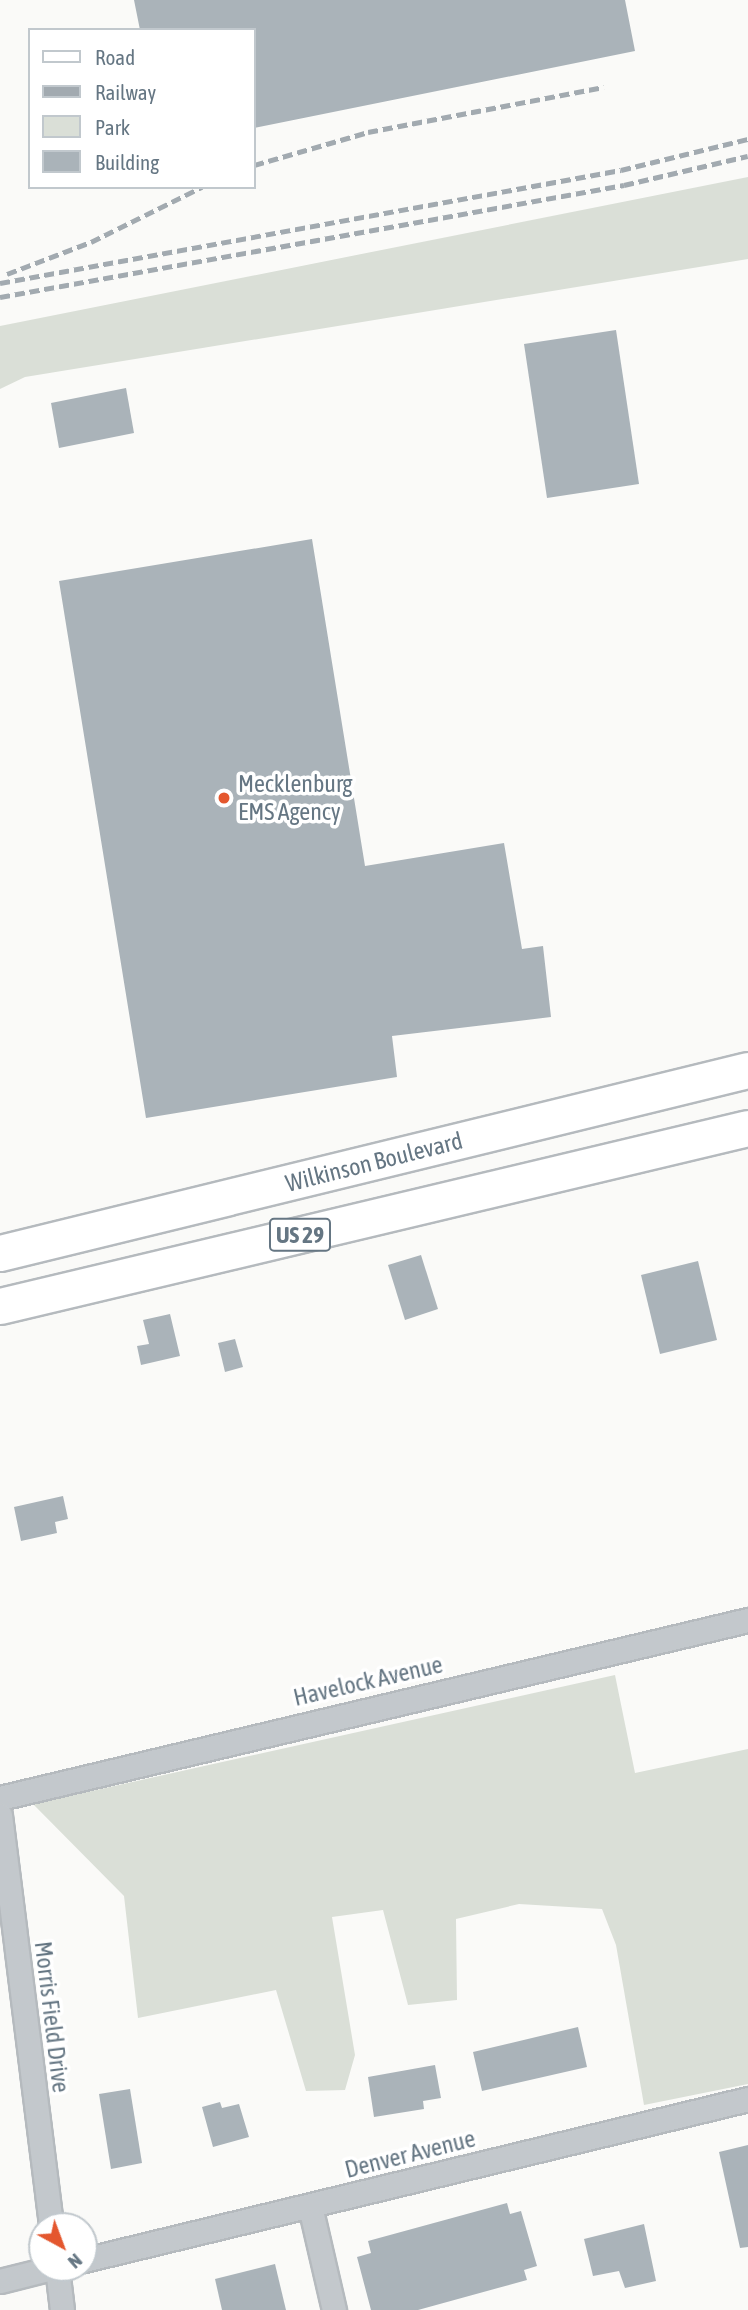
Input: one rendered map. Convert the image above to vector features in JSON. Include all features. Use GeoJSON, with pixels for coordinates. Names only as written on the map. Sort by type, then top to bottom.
{"type":"FeatureCollection","features":[{"type":"Feature","properties":{"kind":"main road","name":"Wilkinson Boulevard"},"geometry":{"type":"LineString","coordinates":[[0,1253],[748,1070]]}},
{"type":"Feature","properties":{"kind":"main road","name":"US 29"},"geometry":{"type":"LineString","coordinates":[[14,1303],[748,1128]]}},
{"type":"Feature","properties":{"kind":"main road"},"geometry":{"type":"LineString","coordinates":[[0,1332],[14,1303]]}},
{"type":"Feature","properties":{"kind":"street","name":"Havelock Avenue"},"geometry":{"type":"LineString","coordinates":[[0,1798],[748,1620]]}},
{"type":"Feature","properties":{"kind":"street","name":"Morris Field Drive"},"geometry":{"type":"LineString","coordinates":[[0,1815],[49,2212]]}},
{"type":"Feature","properties":{"kind":"street","name":"Denver Avenue"},"geometry":{"type":"LineString","coordinates":[[98,2257],[748,2099]]}},
{"type":"Feature","properties":{"kind":"street"},"geometry":{"type":"LineString","coordinates":[[310,2206],[334,2310]]}},
{"type":"Feature","properties":{"kind":"street"},"geometry":{"type":"LineString","coordinates":[[0,2281],[28,2274]]}},
{"type":"Feature","properties":{"kind":"street"},"geometry":{"type":"LineString","coordinates":[[57,2282],[62,2310]]}},
{"type":"Feature","properties":{"kind":"green space"},"geometry":{"type":"Polygon","coordinates":[[[748,177],[748,259],[25,377],[0,389],[0,326],[748,177]]]}},
{"type":"Feature","properties":{"kind":"green space"},"geometry":{"type":"Polygon","coordinates":[[[615,1675],[635,1773],[748,1749],[748,2084],[644,2105],[616,1945],[602,1909],[519,1904],[456,1919],[457,2000],[408,2005],[383,1910],[332,1917],[355,2055],[345,2090],[306,2091],[276,1990],[138,2018],[124,1896],[33,1804],[615,1675]]]}},
{"type":"Feature","properties":{"kind":"building"},"geometry":{"type":"Polygon","coordinates":[[[134,0],[625,0],[635,51],[256,128],[256,28],[140,28],[134,0]]]}},
{"type":"Feature","properties":{"kind":"building"},"geometry":{"type":"Polygon","coordinates":[[[616,330],[639,484],[547,498],[524,344],[616,330]]]}},
{"type":"Feature","properties":{"kind":"building"},"geometry":{"type":"Polygon","coordinates":[[[126,388],[134,433],[59,448],[51,403],[126,388]]]}},
{"type":"Feature","properties":{"kind":"building","name":"Mecklenburg EMS Agency"},"geometry":{"type":"Polygon","coordinates":[[[312,539],[365,866],[504,843],[522,949],[543,946],[551,1017],[392,1036],[397,1077],[146,1118],[59,581],[312,539]]]}},
{"type":"Feature","properties":{"kind":"building"},"geometry":{"type":"Polygon","coordinates":[[[421,1255],[438,1309],[405,1320],[388,1265],[421,1255]]]}},
{"type":"Feature","properties":{"kind":"building"},"geometry":{"type":"Polygon","coordinates":[[[698,1261],[717,1340],[660,1354],[641,1275],[698,1261]]]}},
{"type":"Feature","properties":{"kind":"building"},"geometry":{"type":"Polygon","coordinates":[[[170,1314],[180,1356],[141,1365],[137,1346],[149,1344],[143,1320],[170,1314]]]}},
{"type":"Feature","properties":{"kind":"building"},"geometry":{"type":"Polygon","coordinates":[[[235,1339],[243,1367],[225,1372],[218,1343],[235,1339]]]}},
{"type":"Feature","properties":{"kind":"building"},"geometry":{"type":"Polygon","coordinates":[[[63,1496],[68,1519],[55,1522],[57,1533],[21,1541],[14,1507],[63,1496]]]}},
{"type":"Feature","properties":{"kind":"building"},"geometry":{"type":"Polygon","coordinates":[[[578,2027],[587,2067],[482,2091],[473,2052],[578,2027]]]}},
{"type":"Feature","properties":{"kind":"building"},"geometry":{"type":"Polygon","coordinates":[[[435,2065],[441,2098],[423,2101],[424,2109],[374,2117],[368,2077],[435,2065]]]}},
{"type":"Feature","properties":{"kind":"building"},"geometry":{"type":"Polygon","coordinates":[[[130,2089],[142,2163],[111,2169],[99,2094],[130,2089]]]}},
{"type":"Feature","properties":{"kind":"building"},"geometry":{"type":"Polygon","coordinates":[[[220,2102],[222,2108],[239,2104],[249,2137],[213,2147],[202,2107],[220,2102]]]}},
{"type":"Feature","properties":{"kind":"building"},"geometry":{"type":"Polygon","coordinates":[[[748,2145],[748,2247],[740,2248],[719,2152],[748,2145]]]}},
{"type":"Feature","properties":{"kind":"building"},"geometry":{"type":"Polygon","coordinates":[[[507,2203],[510,2214],[521,2211],[537,2266],[524,2270],[527,2280],[418,2310],[371,2310],[357,2257],[371,2253],[368,2241],[507,2203]]]}},
{"type":"Feature","properties":{"kind":"building"},"geometry":{"type":"Polygon","coordinates":[[[644,2224],[656,2281],[625,2288],[619,2271],[593,2276],[584,2239],[644,2224]]]}},
{"type":"Feature","properties":{"kind":"building"},"geometry":{"type":"Polygon","coordinates":[[[275,2264],[286,2310],[222,2310],[215,2279],[275,2264]]]}},
{"type":"Feature","properties":{"kind":"railway"},"geometry":{"type":"LineString","coordinates":[[256,164],[368,132],[604,87]]}},
{"type":"Feature","properties":{"kind":"railway"},"geometry":{"type":"LineString","coordinates":[[0,283],[621,170],[748,139]]}},
{"type":"Feature","properties":{"kind":"railway"},"geometry":{"type":"LineString","coordinates":[[0,297],[624,185],[748,156]]}},
{"type":"Feature","properties":{"kind":"railway"},"geometry":{"type":"LineString","coordinates":[[7,274],[91,242],[198,189]]}},
{"type":"Feature","properties":{"kind":"place","name":"Mecklenburg EMS Agency"},"geometry":{"type":"Point","coordinates":[224,798]}}]}
